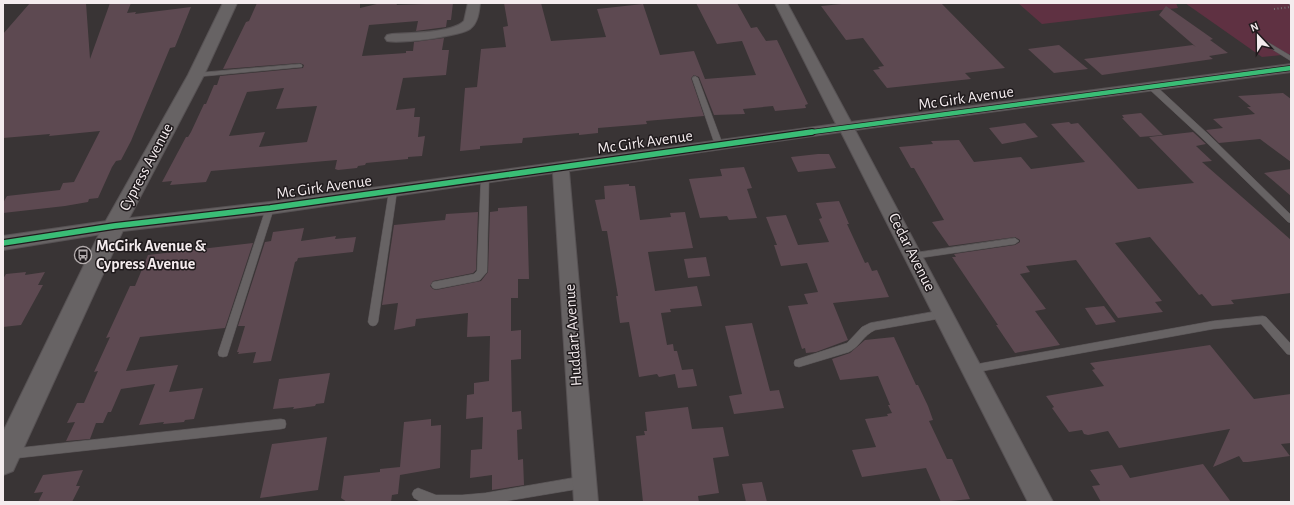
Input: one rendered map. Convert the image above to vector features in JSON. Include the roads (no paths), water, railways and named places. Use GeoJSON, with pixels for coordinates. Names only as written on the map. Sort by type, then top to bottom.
{"type":"FeatureCollection","features":[{"type":"Feature","properties":{"kind":"street","name":"Cypress Avenue"},"geometry":{"type":"LineString","coordinates":[[5,458],[114,226],[196,75],[230,3]]}},
{"type":"Feature","properties":{"kind":"street"},"geometry":{"type":"LineString","coordinates":[[392,38],[452,31],[465,27],[473,17],[474,3]]}},
{"type":"Feature","properties":{"kind":"street","name":"Cedar Avenue"},"geometry":{"type":"LineString","coordinates":[[781,3],[1041,502]]}},
{"type":"Feature","properties":{"kind":"street","name":"Mc Girk Avenue"},"geometry":{"type":"LineString","coordinates":[[3,243],[114,226],[270,208],[846,127],[1291,68]]}},
{"type":"Feature","properties":{"kind":"street","name":"Huddart Avenue"},"geometry":{"type":"LineString","coordinates":[[560,167],[586,502]]}},
{"type":"Feature","properties":{"kind":"lane"},"geometry":{"type":"LineString","coordinates":[[1264,42],[1291,59]]}},
{"type":"Feature","properties":{"kind":"lane"},"geometry":{"type":"LineString","coordinates":[[196,75],[300,66]]}},
{"type":"Feature","properties":{"kind":"lane"},"geometry":{"type":"LineString","coordinates":[[695,78],[719,145]]}},
{"type":"Feature","properties":{"kind":"lane"},"geometry":{"type":"LineString","coordinates":[[1152,87],[1205,136],[1291,220]]}},
{"type":"Feature","properties":{"kind":"lane"},"geometry":{"type":"LineString","coordinates":[[436,285],[477,277],[482,272],[485,178]]}},
{"type":"Feature","properties":{"kind":"lane"},"geometry":{"type":"LineString","coordinates":[[373,322],[393,191]]}},
{"type":"Feature","properties":{"kind":"lane"},"geometry":{"type":"LineString","coordinates":[[223,353],[270,208]]}},
{"type":"Feature","properties":{"kind":"lane"},"geometry":{"type":"LineString","coordinates":[[913,256],[1015,240]]}},
{"type":"Feature","properties":{"kind":"lane"},"geometry":{"type":"LineString","coordinates":[[799,363],[845,349],[851,346],[865,330],[880,324],[914,320],[944,314]]}},
{"type":"Feature","properties":{"kind":"lane"},"geometry":{"type":"LineString","coordinates":[[972,369],[1213,325],[1263,320],[1291,351]]}},
{"type":"Feature","properties":{"kind":"lane"},"geometry":{"type":"LineString","coordinates":[[5,458],[282,424]]}},
{"type":"Feature","properties":{"kind":"lane"},"geometry":{"type":"LineString","coordinates":[[418,494],[427,499],[436,501],[462,501],[485,499],[584,482]]}},
{"type":"Feature","properties":{"kind":"place","name":"McGirk Avenue & Cypress Avenue"},"geometry":{"type":"Point","coordinates":[83,255]}}]}
